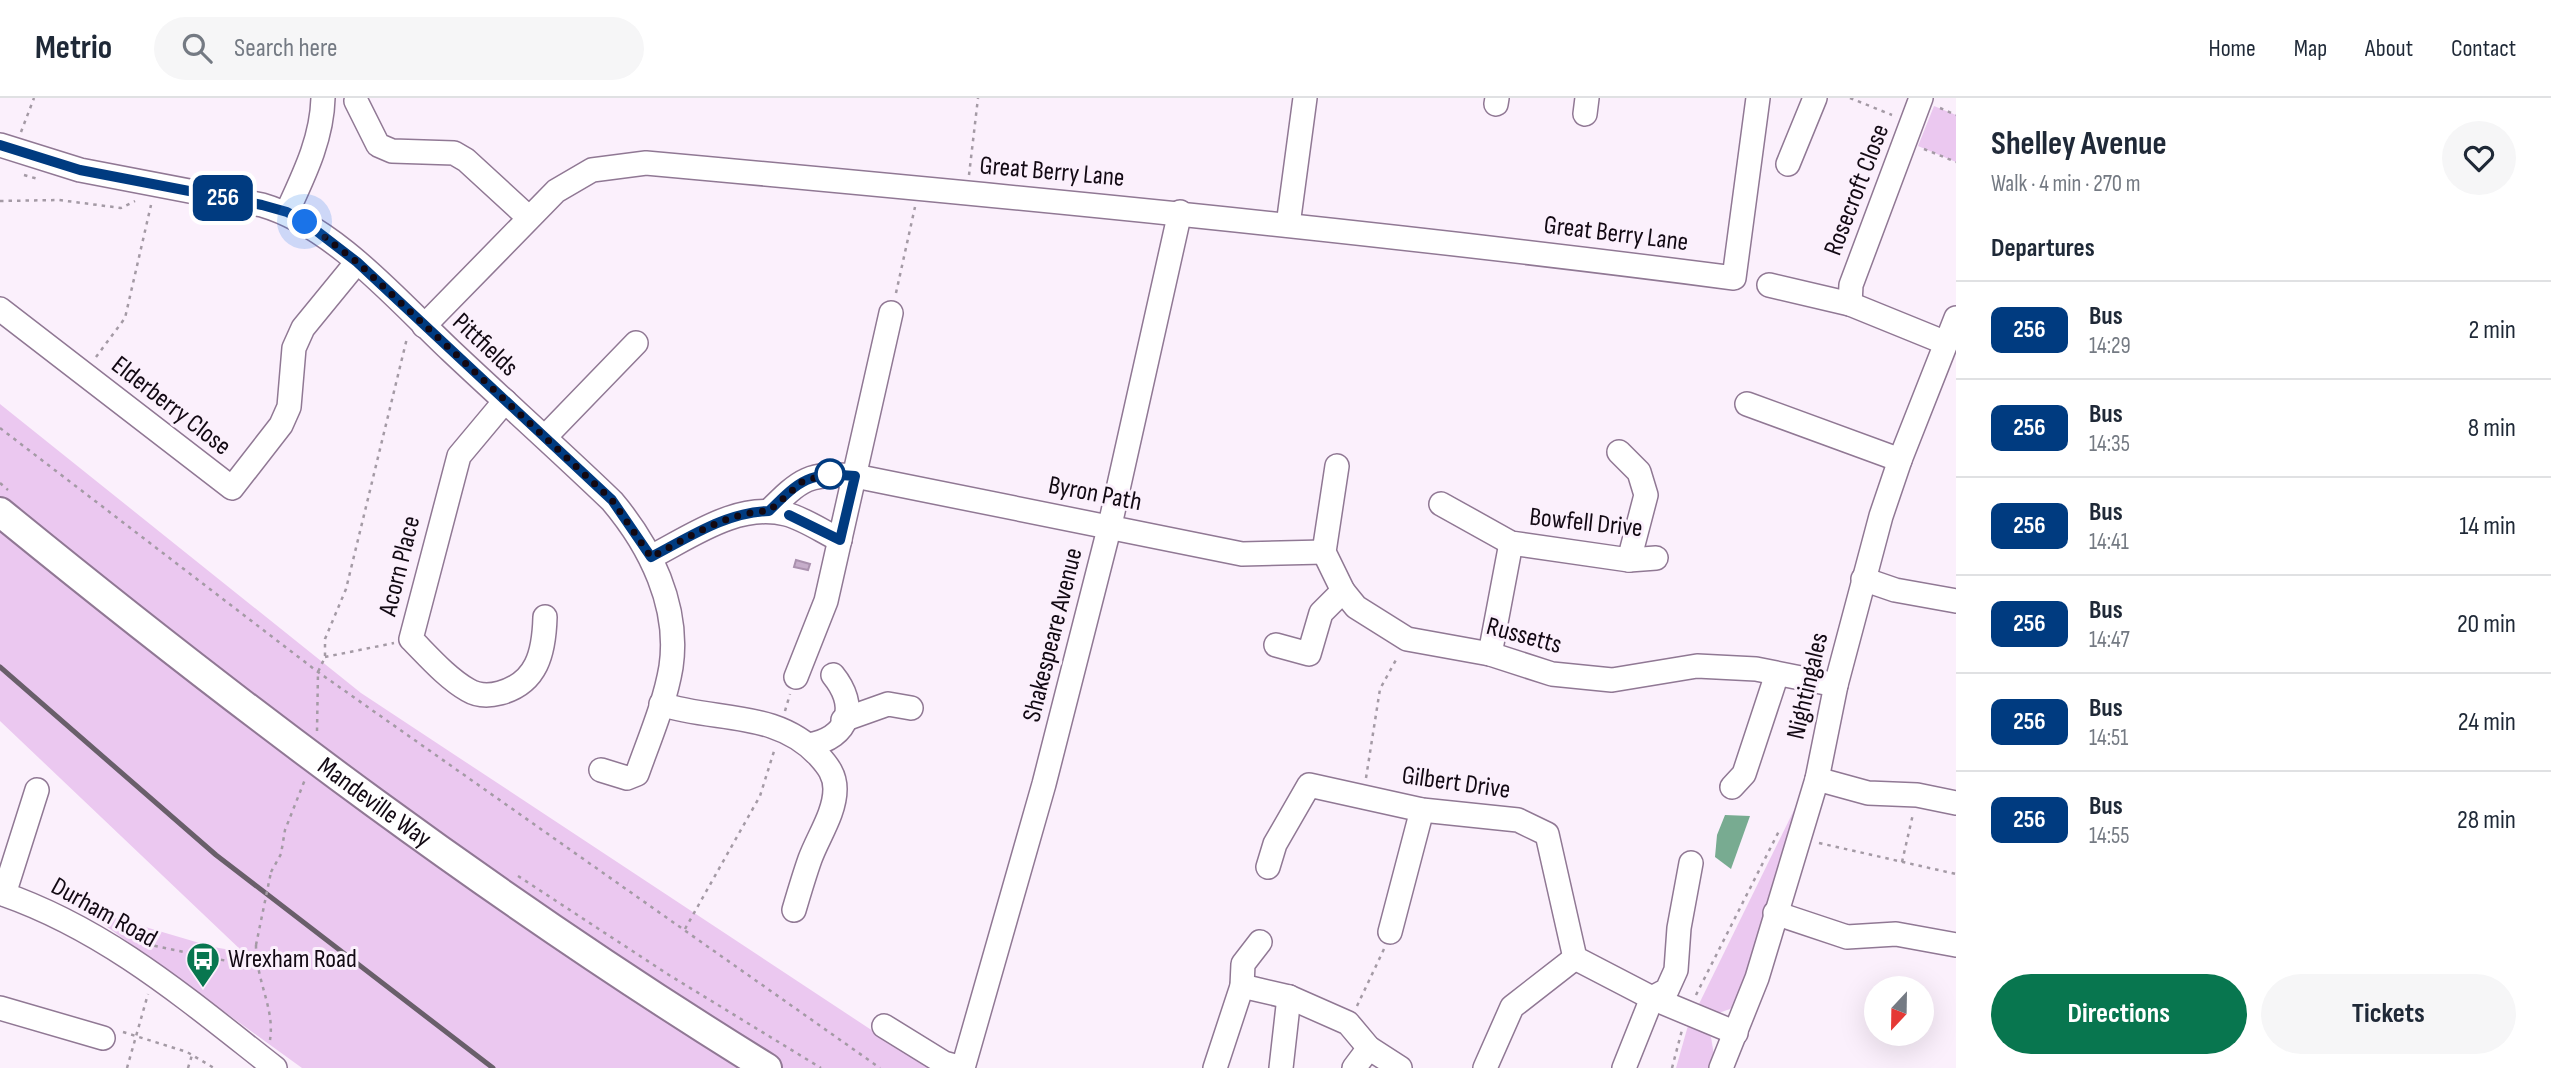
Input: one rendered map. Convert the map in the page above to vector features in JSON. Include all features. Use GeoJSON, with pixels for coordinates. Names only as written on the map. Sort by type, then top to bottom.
{"type":"FeatureCollection","features":[{"type":"Feature","properties":{"kind":"main road","name":"Mandeville Way"},"geometry":{"type":"LineString","coordinates":[[5,502],[144,630],[316,748],[562,935],[767,1068]]}},
{"type":"Feature","properties":{"kind":"street"},"geometry":{"type":"LineString","coordinates":[[287,212],[311,159],[319,131],[323,98]]}},
{"type":"Feature","properties":{"kind":"street"},"geometry":{"type":"LineString","coordinates":[[1288,225],[1305,98]]}},
{"type":"Feature","properties":{"kind":"street","name":"Great Berry Lane"},"geometry":{"type":"LineString","coordinates":[[416,329],[556,191],[592,170],[617,164],[646,163],[1180,212],[1734,278],[1758,98]]}},
{"type":"Feature","properties":{"kind":"street"},"geometry":{"type":"LineString","coordinates":[[1788,164],[1815,98]]}},
{"type":"Feature","properties":{"kind":"street","name":"Rosecroft Close"},"geometry":{"type":"LineString","coordinates":[[1850,304],[1851,285],[1922,98]]}},
{"type":"Feature","properties":{"kind":"street"},"geometry":{"type":"LineString","coordinates":[[356,101],[378,145],[392,151],[448,151],[461,156],[528,217]]}},
{"type":"Feature","properties":{"kind":"street","name":"Pittfields"},"geometry":{"type":"LineString","coordinates":[[6,148],[148,192],[287,212],[327,237],[357,262],[416,329],[505,401],[612,500],[651,557],[666,595],[672,642],[671,666],[661,704],[637,774],[627,778],[601,770]]}},
{"type":"Feature","properties":{"kind":"street","name":"Shakespeare Avenue"},"geometry":{"type":"LineString","coordinates":[[963,1068],[1044,784],[1110,525],[1180,212]]}},
{"type":"Feature","properties":{"kind":"street","name":"Elderberry Close"},"geometry":{"type":"LineString","coordinates":[[0,309],[232,488],[281,425],[289,407],[294,348],[303,328],[357,262]]}},
{"type":"Feature","properties":{"kind":"street"},"geometry":{"type":"LineString","coordinates":[[1769,285],[1850,304],[1946,343]]}},
{"type":"Feature","properties":{"kind":"street"},"geometry":{"type":"LineString","coordinates":[[796,677],[825,601],[891,313]]}},
{"type":"Feature","properties":{"kind":"street","name":"Nightingales"},"geometry":{"type":"LineString","coordinates":[[1721,1068],[1757,978],[1775,913],[1791,828],[1817,779],[1836,685],[1863,579],[1900,460],[1956,318]]}},
{"type":"Feature","properties":{"kind":"street"},"geometry":{"type":"LineString","coordinates":[[545,437],[636,343]]}},
{"type":"Feature","properties":{"kind":"street","name":"Acorn Place"},"geometry":{"type":"LineString","coordinates":[[505,401],[459,456],[411,639],[467,690],[491,696],[513,690],[527,681],[533,673],[545,639],[545,617]]}},
{"type":"Feature","properties":{"kind":"street"},"geometry":{"type":"LineString","coordinates":[[1747,404],[1900,460]]}},
{"type":"Feature","properties":{"kind":"street"},"geometry":{"type":"LineString","coordinates":[[1619,452],[1639,472],[1646,495],[1629,560]]}},
{"type":"Feature","properties":{"kind":"street"},"geometry":{"type":"LineString","coordinates":[[1324,552],[1337,466]]}},
{"type":"Feature","properties":{"kind":"street","name":"Byron Path"},"geometry":{"type":"LineString","coordinates":[[769,511],[803,481],[825,474],[855,476],[1110,525],[1242,554],[1324,552]]}},
{"type":"Feature","properties":{"kind":"street","name":"Bowfell Drive"},"geometry":{"type":"LineString","coordinates":[[1441,504],[1511,543],[1629,560],[1656,558]]}},
{"type":"Feature","properties":{"kind":"street"},"geometry":{"type":"LineString","coordinates":[[651,557],[719,522],[751,512],[769,511],[789,515],[840,540]]}},
{"type":"Feature","properties":{"kind":"street","name":"Bowfell Drive"},"geometry":{"type":"LineString","coordinates":[[1490,654],[1511,543]]}},
{"type":"Feature","properties":{"kind":"street","name":"Russetts"},"geometry":{"type":"LineString","coordinates":[[1324,552],[1343,591],[1356,607],[1407,639],[1490,654],[1552,674],[1612,680],[1697,666],[1777,674],[1836,685]]}},
{"type":"Feature","properties":{"kind":"street"},"geometry":{"type":"LineString","coordinates":[[1863,579],[1906,592],[1956,601]]}},
{"type":"Feature","properties":{"kind":"street"},"geometry":{"type":"LineString","coordinates":[[1276,645],[1309,654],[1321,612],[1343,591]]}},
{"type":"Feature","properties":{"kind":"street"},"geometry":{"type":"LineString","coordinates":[[1732,788],[1744,774],[1777,674]]}},
{"type":"Feature","properties":{"kind":"street"},"geometry":{"type":"LineString","coordinates":[[809,745],[825,742],[849,708],[846,691],[833,675]]}},
{"type":"Feature","properties":{"kind":"street"},"geometry":{"type":"LineString","coordinates":[[661,704],[692,713],[719,713],[780,728],[809,745],[830,768],[835,789],[830,810],[810,858],[794,910]]}},
{"type":"Feature","properties":{"kind":"street"},"geometry":{"type":"LineString","coordinates":[[843,720],[888,704],[911,708]]}},
{"type":"Feature","properties":{"kind":"street"},"geometry":{"type":"LineString","coordinates":[[1817,779],[1868,793],[1917,795],[1956,803]]}},
{"type":"Feature","properties":{"kind":"street","name":"Gilbert Drive"},"geometry":{"type":"LineString","coordinates":[[1268,867],[1275,844],[1309,785],[1422,810],[1518,820],[1548,834],[1575,958]]}},
{"type":"Feature","properties":{"kind":"street"},"geometry":{"type":"LineString","coordinates":[[2,893],[37,790]]}},
{"type":"Feature","properties":{"kind":"street"},"geometry":{"type":"LineString","coordinates":[[1390,932],[1422,810]]}},
{"type":"Feature","properties":{"kind":"street"},"geometry":{"type":"LineString","coordinates":[[1624,1068],[1652,998],[1667,990],[1676,970],[1679,928],[1691,863]]}},
{"type":"Feature","properties":{"kind":"street","name":"Durham Road"},"geometry":{"type":"LineString","coordinates":[[2,893],[59,916],[154,973],[269,1063]]}},
{"type":"Feature","properties":{"kind":"street"},"geometry":{"type":"LineString","coordinates":[[1775,913],[1847,937],[1896,933],[1956,945]]}},
{"type":"Feature","properties":{"kind":"street"},"geometry":{"type":"LineString","coordinates":[[1215,1068],[1242,986],[1243,964],[1260,942]]}},
{"type":"Feature","properties":{"kind":"street"},"geometry":{"type":"LineString","coordinates":[[1485,1068],[1512,1007],[1575,958],[1652,998],[1736,1033]]}},
{"type":"Feature","properties":{"kind":"street"},"geometry":{"type":"LineString","coordinates":[[1242,986],[1289,997],[1348,1023],[1369,1048],[1400,1068]]}},
{"type":"Feature","properties":{"kind":"street"},"geometry":{"type":"LineString","coordinates":[[1281,1068],[1289,997]]}},
{"type":"Feature","properties":{"kind":"street"},"geometry":{"type":"LineString","coordinates":[[0,1008],[103,1038]]}},
{"type":"Feature","properties":{"kind":"street"},"geometry":{"type":"LineString","coordinates":[[884,1026],[944,1063],[963,1068]]}},
{"type":"Feature","properties":{"kind":"street"},"geometry":{"type":"LineString","coordinates":[[1354,1068],[1369,1048]]}},
{"type":"Feature","properties":{"kind":"path"},"geometry":{"type":"LineString","coordinates":[[6,148],[34,98]]}},
{"type":"Feature","properties":{"kind":"path"},"geometry":{"type":"LineString","coordinates":[[967,192],[978,98]]}},
{"type":"Feature","properties":{"kind":"path"},"geometry":{"type":"LineString","coordinates":[[1850,98],[1956,162]]}},
{"type":"Feature","properties":{"kind":"path"},"geometry":{"type":"LineString","coordinates":[[891,313],[917,187]]}},
{"type":"Feature","properties":{"kind":"path"},"geometry":{"type":"LineString","coordinates":[[0,201],[59,200],[121,208],[148,192]]}},
{"type":"Feature","properties":{"kind":"path"},"geometry":{"type":"LineString","coordinates":[[84,374],[125,318],[148,192]]}},
{"type":"Feature","properties":{"kind":"path"},"geometry":{"type":"LineString","coordinates":[[269,1063],[273,1022],[256,967],[257,945],[271,872],[281,854],[285,830],[316,748],[318,672],[325,656],[326,639],[346,589],[416,329]]}},
{"type":"Feature","properties":{"kind":"path"},"geometry":{"type":"LineString","coordinates":[[0,428],[318,672],[880,1068]]}},
{"type":"Feature","properties":{"kind":"path"},"geometry":{"type":"LineString","coordinates":[[0,483],[5,502]]}},
{"type":"Feature","properties":{"kind":"path"},"geometry":{"type":"LineString","coordinates":[[325,656],[411,639]]}},
{"type":"Feature","properties":{"kind":"path"},"geometry":{"type":"LineString","coordinates":[[1363,797],[1380,689],[1407,639]]}},
{"type":"Feature","properties":{"kind":"path"},"geometry":{"type":"LineString","coordinates":[[685,929],[760,796],[796,677]]}},
{"type":"Feature","properties":{"kind":"path"},"geometry":{"type":"LineString","coordinates":[[307,729],[316,748]]}},
{"type":"Feature","properties":{"kind":"path"},"geometry":{"type":"LineString","coordinates":[[1902,862],[1917,795]]}},
{"type":"Feature","properties":{"kind":"path"},"geometry":{"type":"LineString","coordinates":[[1672,1068],[1689,1013],[1791,828],[1902,862],[1956,874]]}},
{"type":"Feature","properties":{"kind":"path"},"geometry":{"type":"LineString","coordinates":[[511,870],[668,975],[821,1068]]}},
{"type":"Feature","properties":{"kind":"path"},"geometry":{"type":"LineString","coordinates":[[1348,1023],[1376,972],[1390,932]]}},
{"type":"Feature","properties":{"kind":"path"},"geometry":{"type":"LineString","coordinates":[[140,944],[256,967]]}},
{"type":"Feature","properties":{"kind":"path"},"geometry":{"type":"LineString","coordinates":[[127,1068],[154,973]]}},
{"type":"Feature","properties":{"kind":"path"},"geometry":{"type":"LineString","coordinates":[[136,1036],[192,1055],[214,1068]]}},
{"type":"Feature","properties":{"kind":"path"},"geometry":{"type":"LineString","coordinates":[[188,1068],[192,1055]]}},
{"type":"Feature","properties":{"kind":"shaded area"},"geometry":{"type":"Polygon","coordinates":[[[1934,106],[1956,115],[1956,162],[1918,146],[1934,106]]]}},
{"type":"Feature","properties":{"kind":"shaded area"},"geometry":{"type":"Polygon","coordinates":[[[0,404],[361,693],[929,1068],[302,1068],[81,908],[213,947],[243,952],[0,721],[0,404]]]}},
{"type":"Feature","properties":{"kind":"shaded area"},"geometry":{"type":"Polygon","coordinates":[[[1795,808],[1800,813],[1795,840],[1737,1003],[1730,1009],[1713,1015],[1697,1008],[1795,808]]]}},
{"type":"Feature","properties":{"kind":"shaded area"},"geometry":{"type":"Polygon","coordinates":[[[1725,815],[1750,816],[1731,869],[1715,857],[1717,835],[1725,815]]]}},
{"type":"Feature","properties":{"kind":"shaded area"},"geometry":{"type":"Polygon","coordinates":[[[1689,1022],[1711,1037],[1714,1055],[1709,1068],[1676,1068],[1689,1022]]]}},
{"type":"Feature","properties":{"kind":"building"},"geometry":{"type":"Polygon","coordinates":[[[796,560],[810,564],[808,570],[794,567],[796,560]]]}},
{"type":"Feature","properties":{"kind":"railway"},"geometry":{"type":"LineString","coordinates":[[0,667],[216,855],[493,1068]]}},
{"type":"Feature","properties":{"kind":"bus line","name":"256"},"geometry":{"type":"LineString","coordinates":[[0,145],[80,170],[262,205],[287,212],[305,222],[357,262],[612,500],[651,557],[719,522],[740,514],[769,511],[803,481],[825,474],[855,476],[840,540],[789,515]]}},
{"type":"Feature","properties":{"kind":"place","name":"Wrexham Road"},"geometry":{"type":"Point","coordinates":[203,989]}},
{"type":"Feature","properties":{"kind":"route"},"geometry":{"type":"LineString","coordinates":[[305,222],[357,262],[612,500],[651,557],[719,522],[740,514],[769,511],[803,481],[830,474]]}}]}
